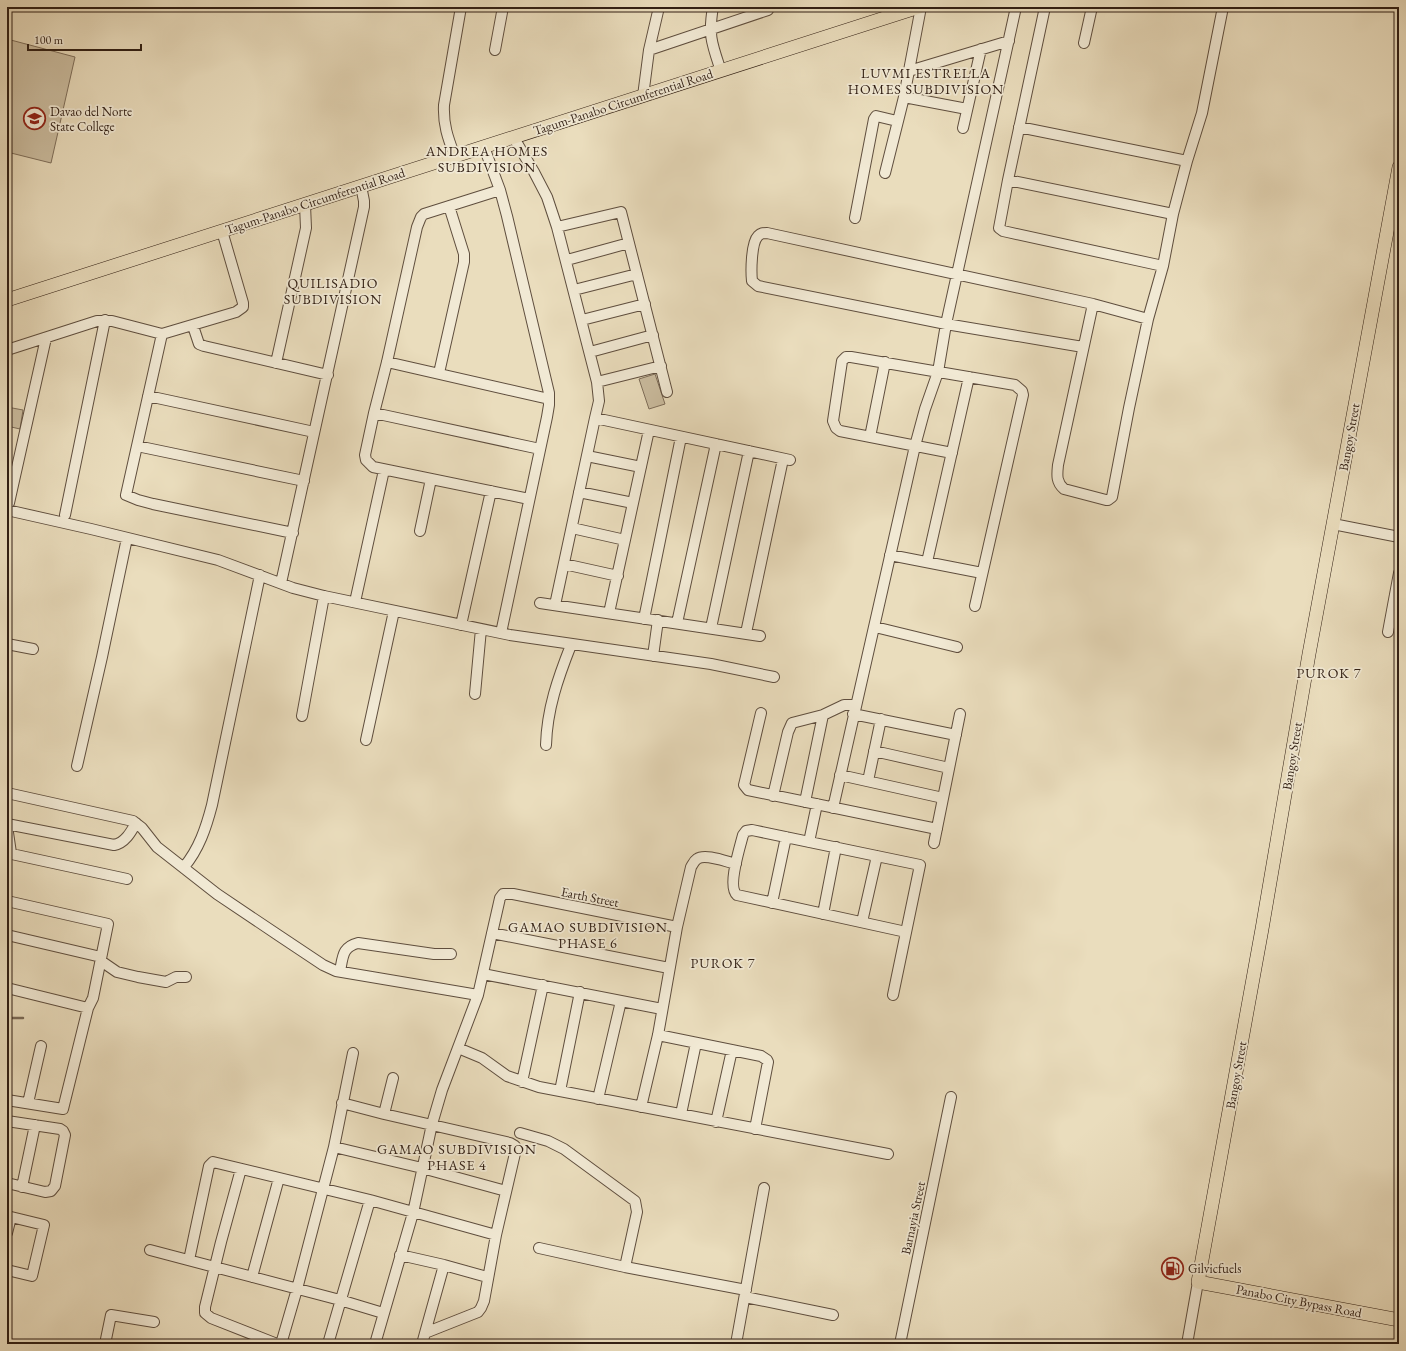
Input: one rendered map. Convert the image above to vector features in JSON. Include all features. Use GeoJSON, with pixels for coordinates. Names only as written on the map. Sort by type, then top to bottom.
{"type":"FeatureCollection","features":[{"type":"Feature","properties":{"kind":"main road","name":"Tagum-Panabo Circumferential Road"},"geometry":{"type":"LineString","coordinates":[[7,300],[920,7]]}},
{"type":"Feature","properties":{"kind":"main road","name":"Bangoy Street"},"geometry":{"type":"LineString","coordinates":[[1198,1282],[1262,930],[1309,654],[1399,167]]}},
{"type":"Feature","properties":{"kind":"main road","name":"Panabo City Bypass Road"},"geometry":{"type":"LineString","coordinates":[[1198,1282],[1399,1320]]}},
{"type":"Feature","properties":{"kind":"street"},"geometry":{"type":"LineString","coordinates":[[455,157],[445,130],[443,118],[461,7]]}},
{"type":"Feature","properties":{"kind":"street"},"geometry":{"type":"LineString","coordinates":[[495,50],[504,7]]}},
{"type":"Feature","properties":{"kind":"street"},"geometry":{"type":"LineString","coordinates":[[643,96],[649,50],[659,7]]}},
{"type":"Feature","properties":{"kind":"street"},"geometry":{"type":"LineString","coordinates":[[714,7],[710,28],[710,38],[721,71]]}},
{"type":"Feature","properties":{"kind":"street"},"geometry":{"type":"LineString","coordinates":[[884,173],[904,97],[920,7]]}},
{"type":"Feature","properties":{"kind":"street"},"geometry":{"type":"LineString","coordinates":[[833,808],[854,709],[875,627],[915,446],[925,409],[938,372],[946,324],[1016,7]]}},
{"type":"Feature","properties":{"kind":"street"},"geometry":{"type":"LineString","coordinates":[[1045,7],[999,225],[1001,230],[1163,266]]}},
{"type":"Feature","properties":{"kind":"street"},"geometry":{"type":"LineString","coordinates":[[1084,43],[1092,7]]}},
{"type":"Feature","properties":{"kind":"street"},"geometry":{"type":"LineString","coordinates":[[1093,304],[1058,465],[1057,479],[1059,485],[1064,489],[1108,500],[1112,497],[1148,319],[1163,266],[1173,214],[1202,113],[1223,7]]}},
{"type":"Feature","properties":{"kind":"street"},"geometry":{"type":"LineString","coordinates":[[649,50],[710,28],[768,10]]}},
{"type":"Feature","properties":{"kind":"street"},"geometry":{"type":"LineString","coordinates":[[909,71],[1009,41]]}},
{"type":"Feature","properties":{"kind":"street"},"geometry":{"type":"LineString","coordinates":[[963,128],[982,49]]}},
{"type":"Feature","properties":{"kind":"street"},"geometry":{"type":"LineString","coordinates":[[904,97],[967,109]]}},
{"type":"Feature","properties":{"kind":"street"},"geometry":{"type":"LineString","coordinates":[[855,218],[874,119],[876,116],[897,121]]}},
{"type":"Feature","properties":{"kind":"street"},"geometry":{"type":"LineString","coordinates":[[1019,127],[1187,161]]}},
{"type":"Feature","properties":{"kind":"street"},"geometry":{"type":"LineString","coordinates":[[514,138],[534,172],[546,197],[557,227],[567,260],[590,352],[597,382],[599,401],[555,606]]}},
{"type":"Feature","properties":{"kind":"street"},"geometry":{"type":"LineString","coordinates":[[484,147],[500,190],[544,370],[549,399],[540,449],[501,633]]}},
{"type":"Feature","properties":{"kind":"street"},"geometry":{"type":"LineString","coordinates":[[1008,180],[1173,214]]}},
{"type":"Feature","properties":{"kind":"street"},"geometry":{"type":"LineString","coordinates":[[281,583],[364,207],[361,186]]}},
{"type":"Feature","properties":{"kind":"street"},"geometry":{"type":"LineString","coordinates":[[500,190],[424,214],[419,221],[365,455],[366,460],[373,467],[384,470],[529,499]]}},
{"type":"Feature","properties":{"kind":"street"},"geometry":{"type":"LineString","coordinates":[[276,363],[306,228],[305,205]]}},
{"type":"Feature","properties":{"kind":"street"},"geometry":{"type":"LineString","coordinates":[[439,373],[464,262],[464,254],[449,206]]}},
{"type":"Feature","properties":{"kind":"street"},"geometry":{"type":"LineString","coordinates":[[557,227],[621,212],[668,392]]}},
{"type":"Feature","properties":{"kind":"street"},"geometry":{"type":"LineString","coordinates":[[7,350],[88,323],[105,320],[119,322],[162,334],[236,312],[243,307],[242,298],[222,231]]}},
{"type":"Feature","properties":{"kind":"street"},"geometry":{"type":"LineString","coordinates":[[1083,348],[946,324],[758,286],[752,281],[751,275],[756,239],[759,235],[767,233],[1093,304],[1148,319]]}},
{"type":"Feature","properties":{"kind":"street"},"geometry":{"type":"LineString","coordinates":[[567,260],[629,243]]}},
{"type":"Feature","properties":{"kind":"street"},"geometry":{"type":"LineString","coordinates":[[574,290],[637,274]]}},
{"type":"Feature","properties":{"kind":"street"},"geometry":{"type":"LineString","coordinates":[[582,320],[645,304]]}},
{"type":"Feature","properties":{"kind":"street"},"geometry":{"type":"LineString","coordinates":[[65,515],[105,320]]}},
{"type":"Feature","properties":{"kind":"street"},"geometry":{"type":"LineString","coordinates":[[192,326],[198,341],[202,345],[328,375]]}},
{"type":"Feature","properties":{"kind":"street"},"geometry":{"type":"LineString","coordinates":[[162,334],[126,495],[153,504],[293,533]]}},
{"type":"Feature","properties":{"kind":"street"},"geometry":{"type":"LineString","coordinates":[[590,352],[653,335]]}},
{"type":"Feature","properties":{"kind":"street"},"geometry":{"type":"LineString","coordinates":[[46,338],[8,506],[127,538],[218,560],[304,591],[324,596],[501,633],[571,645],[711,664],[774,677]]}},
{"type":"Feature","properties":{"kind":"street"},"geometry":{"type":"LineString","coordinates":[[952,453],[840,431],[834,426],[833,421],[842,361],[846,357],[851,356],[1016,385],[1022,391],[975,606]]}},
{"type":"Feature","properties":{"kind":"street"},"geometry":{"type":"LineString","coordinates":[[387,362],[549,399]]}},
{"type":"Feature","properties":{"kind":"street"},"geometry":{"type":"LineString","coordinates":[[870,437],[885,362]]}},
{"type":"Feature","properties":{"kind":"street"},"geometry":{"type":"LineString","coordinates":[[597,382],[661,366]]}},
{"type":"Feature","properties":{"kind":"street"},"geometry":{"type":"LineString","coordinates":[[927,562],[968,376]]}},
{"type":"Feature","properties":{"kind":"street"},"geometry":{"type":"LineString","coordinates":[[148,396],[314,432]]}},
{"type":"Feature","properties":{"kind":"street"},"geometry":{"type":"LineString","coordinates":[[374,413],[540,449]]}},
{"type":"Feature","properties":{"kind":"street"},"geometry":{"type":"LineString","coordinates":[[595,418],[787,459],[746,634]]}},
{"type":"Feature","properties":{"kind":"street"},"geometry":{"type":"LineString","coordinates":[[610,613],[649,430]]}},
{"type":"Feature","properties":{"kind":"street"},"geometry":{"type":"LineString","coordinates":[[644,618],[680,437]]}},
{"type":"Feature","properties":{"kind":"street"},"geometry":{"type":"LineString","coordinates":[[677,623],[716,444]]}},
{"type":"Feature","properties":{"kind":"street"},"geometry":{"type":"LineString","coordinates":[[137,446],[304,481]]}},
{"type":"Feature","properties":{"kind":"street"},"geometry":{"type":"LineString","coordinates":[[711,628],[748,451]]}},
{"type":"Feature","properties":{"kind":"street"},"geometry":{"type":"LineString","coordinates":[[587,456],[641,467]]}},
{"type":"Feature","properties":{"kind":"street"},"geometry":{"type":"LineString","coordinates":[[355,602],[384,470]]}},
{"type":"Feature","properties":{"kind":"street"},"geometry":{"type":"LineString","coordinates":[[420,531],[431,479]]}},
{"type":"Feature","properties":{"kind":"street"},"geometry":{"type":"LineString","coordinates":[[461,625],[490,491]]}},
{"type":"Feature","properties":{"kind":"street"},"geometry":{"type":"LineString","coordinates":[[579,492],[633,503]]}},
{"type":"Feature","properties":{"kind":"street"},"geometry":{"type":"LineString","coordinates":[[1333,524],[1399,537]]}},
{"type":"Feature","properties":{"kind":"street"},"geometry":{"type":"LineString","coordinates":[[572,528],[625,540]]}},
{"type":"Feature","properties":{"kind":"street"},"geometry":{"type":"LineString","coordinates":[[77,766],[127,538]]}},
{"type":"Feature","properties":{"kind":"street"},"geometry":{"type":"LineString","coordinates":[[890,555],[982,573]]}},
{"type":"Feature","properties":{"kind":"street"},"geometry":{"type":"LineString","coordinates":[[564,564],[618,576]]}},
{"type":"Feature","properties":{"kind":"street"},"geometry":{"type":"LineString","coordinates":[[1388,632],[1399,572]]}},
{"type":"Feature","properties":{"kind":"street"},"geometry":{"type":"LineString","coordinates":[[184,867],[191,859],[202,838],[212,805],[260,575]]}},
{"type":"Feature","properties":{"kind":"street"},"geometry":{"type":"LineString","coordinates":[[302,716],[324,596]]}},
{"type":"Feature","properties":{"kind":"street"},"geometry":{"type":"LineString","coordinates":[[540,603],[760,636]]}},
{"type":"Feature","properties":{"kind":"street"},"geometry":{"type":"LineString","coordinates":[[366,740],[394,611]]}},
{"type":"Feature","properties":{"kind":"street"},"geometry":{"type":"LineString","coordinates":[[655,656],[660,621]]}},
{"type":"Feature","properties":{"kind":"street"},"geometry":{"type":"LineString","coordinates":[[875,627],[957,647]]}},
{"type":"Feature","properties":{"kind":"street"},"geometry":{"type":"LineString","coordinates":[[475,694],[481,629]]}},
{"type":"Feature","properties":{"kind":"street"},"geometry":{"type":"LineString","coordinates":[[7,644],[33,649]]}},
{"type":"Feature","properties":{"kind":"street"},"geometry":{"type":"LineString","coordinates":[[546,745],[552,701],[571,645]]}},
{"type":"Feature","properties":{"kind":"street"},"geometry":{"type":"LineString","coordinates":[[773,796],[790,726],[796,721],[823,715],[844,705],[881,720],[956,735]]}},
{"type":"Feature","properties":{"kind":"street"},"geometry":{"type":"LineString","coordinates":[[761,713],[744,785],[748,790],[937,829]]}},
{"type":"Feature","properties":{"kind":"street"},"geometry":{"type":"LineString","coordinates":[[934,843],[960,714]]}},
{"type":"Feature","properties":{"kind":"street"},"geometry":{"type":"LineString","coordinates":[[805,802],[823,715]]}},
{"type":"Feature","properties":{"kind":"street"},"geometry":{"type":"LineString","coordinates":[[868,781],[881,720]]}},
{"type":"Feature","properties":{"kind":"street"},"geometry":{"type":"LineString","coordinates":[[874,751],[949,768]]}},
{"type":"Feature","properties":{"kind":"street"},"geometry":{"type":"LineString","coordinates":[[840,775],[943,798]]}},
{"type":"Feature","properties":{"kind":"street"},"geometry":{"type":"LineString","coordinates":[[7,793],[129,820],[136,823],[157,847],[229,903],[323,965],[340,971],[478,995]]}},
{"type":"Feature","properties":{"kind":"street"},"geometry":{"type":"LineString","coordinates":[[809,842],[817,804]]}},
{"type":"Feature","properties":{"kind":"street"},"geometry":{"type":"LineString","coordinates":[[127,879],[9,853],[7,825],[114,845],[126,838],[136,823]]}},
{"type":"Feature","properties":{"kind":"street"},"geometry":{"type":"LineString","coordinates":[[893,995],[920,865],[752,830],[746,831],[743,835],[736,864],[733,885],[734,892],[741,896],[906,932]]}},
{"type":"Feature","properties":{"kind":"street"},"geometry":{"type":"LineString","coordinates":[[772,903],[786,837]]}},
{"type":"Feature","properties":{"kind":"street"},"geometry":{"type":"LineString","coordinates":[[823,914],[836,847]]}},
{"type":"Feature","properties":{"kind":"street"},"geometry":{"type":"LineString","coordinates":[[862,922],[877,856]]}},
{"type":"Feature","properties":{"kind":"street"},"geometry":{"type":"LineString","coordinates":[[641,1107],[658,1035],[677,927],[691,867],[697,858],[708,857],[736,864]]}},
{"type":"Feature","properties":{"kind":"street","name":"Earth Street"},"geometry":{"type":"LineString","coordinates":[[492,933],[500,898],[503,894],[513,894],[677,927]]}},
{"type":"Feature","properties":{"kind":"street"},"geometry":{"type":"LineString","coordinates":[[7,901],[108,924],[93,998],[88,1008],[63,1109],[7,1100]]}},
{"type":"Feature","properties":{"kind":"street"},"geometry":{"type":"LineString","coordinates":[[375,1344],[413,1213],[432,1124],[446,1076],[478,995],[492,933],[669,968]]}},
{"type":"Feature","properties":{"kind":"street"},"geometry":{"type":"LineString","coordinates":[[7,935],[101,959],[117,972],[138,977],[166,982],[176,977],[186,977]]}},
{"type":"Feature","properties":{"kind":"street"},"geometry":{"type":"LineString","coordinates":[[340,971],[345,950],[348,946],[358,943],[434,954],[451,954]]}},
{"type":"Feature","properties":{"kind":"street"},"geometry":{"type":"LineString","coordinates":[[483,974],[662,1009]]}},
{"type":"Feature","properties":{"kind":"street"},"geometry":{"type":"LineString","coordinates":[[522,1082],[543,985]]}},
{"type":"Feature","properties":{"kind":"street"},"geometry":{"type":"LineString","coordinates":[[7,988],[88,1008]]}},
{"type":"Feature","properties":{"kind":"street"},"geometry":{"type":"LineString","coordinates":[[560,1091],[580,992]]}},
{"type":"Feature","properties":{"kind":"street"},"geometry":{"type":"LineString","coordinates":[[598,1099],[621,1001]]}},
{"type":"Feature","properties":{"kind":"street"},"geometry":{"type":"LineString","coordinates":[[658,1035],[761,1056],[768,1060],[754,1129]]}},
{"type":"Feature","properties":{"kind":"street"},"geometry":{"type":"LineString","coordinates":[[681,1114],[696,1043]]}},
{"type":"Feature","properties":{"kind":"street"},"geometry":{"type":"LineString","coordinates":[[28,1104],[41,1046]]}},
{"type":"Feature","properties":{"kind":"street"},"geometry":{"type":"LineString","coordinates":[[458,1048],[482,1058],[507,1076],[522,1082],[598,1099],[888,1154]]}},
{"type":"Feature","properties":{"kind":"street"},"geometry":{"type":"LineString","coordinates":[[716,1122],[732,1050]]}},
{"type":"Feature","properties":{"kind":"street"},"geometry":{"type":"LineString","coordinates":[[281,1344],[334,1147],[353,1053]]}},
{"type":"Feature","properties":{"kind":"street"},"geometry":{"type":"LineString","coordinates":[[384,1114],[393,1078]]}},
{"type":"Feature","properties":{"kind":"street","name":"Barnayia Street"},"geometry":{"type":"LineString","coordinates":[[900,1344],[951,1096]]}},
{"type":"Feature","properties":{"kind":"street"},"geometry":{"type":"LineString","coordinates":[[342,1103],[514,1144],[516,1149],[496,1235],[484,1301],[478,1312],[425,1333]]}},
{"type":"Feature","properties":{"kind":"street"},"geometry":{"type":"LineString","coordinates":[[7,1121],[60,1129],[65,1134],[54,1189],[45,1192],[7,1183]]}},
{"type":"Feature","properties":{"kind":"street"},"geometry":{"type":"LineString","coordinates":[[22,1187],[35,1125]]}},
{"type":"Feature","properties":{"kind":"street"},"geometry":{"type":"LineString","coordinates":[[520,1133],[548,1141],[564,1149],[635,1201],[637,1212],[625,1267]]}},
{"type":"Feature","properties":{"kind":"street"},"geometry":{"type":"LineString","coordinates":[[334,1147],[506,1190]]}},
{"type":"Feature","properties":{"kind":"street"},"geometry":{"type":"LineString","coordinates":[[189,1260],[211,1163],[216,1162],[370,1200],[496,1235]]}},
{"type":"Feature","properties":{"kind":"street"},"geometry":{"type":"LineString","coordinates":[[241,1169],[215,1266],[205,1312],[207,1316],[277,1344]]}},
{"type":"Feature","properties":{"kind":"street"},"geometry":{"type":"LineString","coordinates":[[252,1277],[279,1178]]}},
{"type":"Feature","properties":{"kind":"street"},"geometry":{"type":"LineString","coordinates":[[736,1344],[764,1188]]}},
{"type":"Feature","properties":{"kind":"street"},"geometry":{"type":"LineString","coordinates":[[328,1344],[370,1200]]}},
{"type":"Feature","properties":{"kind":"street"},"geometry":{"type":"LineString","coordinates":[[7,1233],[9,1217],[44,1225],[32,1276],[7,1270]]}},
{"type":"Feature","properties":{"kind":"street"},"geometry":{"type":"LineString","coordinates":[[539,1248],[834,1314]]}},
{"type":"Feature","properties":{"kind":"street"},"geometry":{"type":"LineString","coordinates":[[150,1250],[215,1266],[383,1313]]}},
{"type":"Feature","properties":{"kind":"street"},"geometry":{"type":"LineString","coordinates":[[400,1255],[444,1265],[488,1278]]}},
{"type":"Feature","properties":{"kind":"street"},"geometry":{"type":"LineString","coordinates":[[422,1344],[444,1265]]}},
{"type":"Feature","properties":{"kind":"street","name":"Bangoy Street"},"geometry":{"type":"LineString","coordinates":[[1187,1344],[1198,1282]]}},
{"type":"Feature","properties":{"kind":"street"},"geometry":{"type":"LineString","coordinates":[[105,1344],[111,1315],[154,1322]]}},
{"type":"Feature","properties":{"kind":"shaded area"},"geometry":{"type":"Polygon","coordinates":[[[7,39],[75,57],[51,163],[7,152],[7,39]]]}},
{"type":"Feature","properties":{"kind":"shaded area"},"geometry":{"type":"Polygon","coordinates":[[[655,374],[665,404],[649,409],[639,379],[655,374]]]}},
{"type":"Feature","properties":{"kind":"shaded area"},"geometry":{"type":"Polygon","coordinates":[[[7,407],[23,410],[20,429],[7,426],[7,407]]]}},
{"type":"Feature","properties":{"kind":"waterway"},"geometry":{"type":"LineString","coordinates":[[7,1019],[23,1018]]}},
{"type":"Feature","properties":{"kind":"place","name":"Davao del Norte State College"},"geometry":{"type":"Point","coordinates":[34,118]}},
{"type":"Feature","properties":{"kind":"place","name":"Gilvicfuels"},"geometry":{"type":"Point","coordinates":[1173,1268]}},
{"type":"Feature","properties":{"kind":"district","name":"LUVMI ESTRELLA HOMES SUBDIVISION"},"geometry":{"type":"Point","coordinates":[926,82]}},
{"type":"Feature","properties":{"kind":"district","name":"ANDREA HOMES SUBDIVISION"},"geometry":{"type":"Point","coordinates":[487,160]}},
{"type":"Feature","properties":{"kind":"district","name":"QUILISADIO SUBDIVISION"},"geometry":{"type":"Point","coordinates":[333,292]}},
{"type":"Feature","properties":{"kind":"district","name":"PUROK 7"},"geometry":{"type":"Point","coordinates":[1329,673]}},
{"type":"Feature","properties":{"kind":"district","name":"GAMAO SUBDIVISION PHASE 6"},"geometry":{"type":"Point","coordinates":[588,936]}},
{"type":"Feature","properties":{"kind":"district","name":"PUROK 7"},"geometry":{"type":"Point","coordinates":[723,963]}},
{"type":"Feature","properties":{"kind":"district","name":"GAMAO SUBDIVISION PHASE 4"},"geometry":{"type":"Point","coordinates":[457,1158]}}]}
